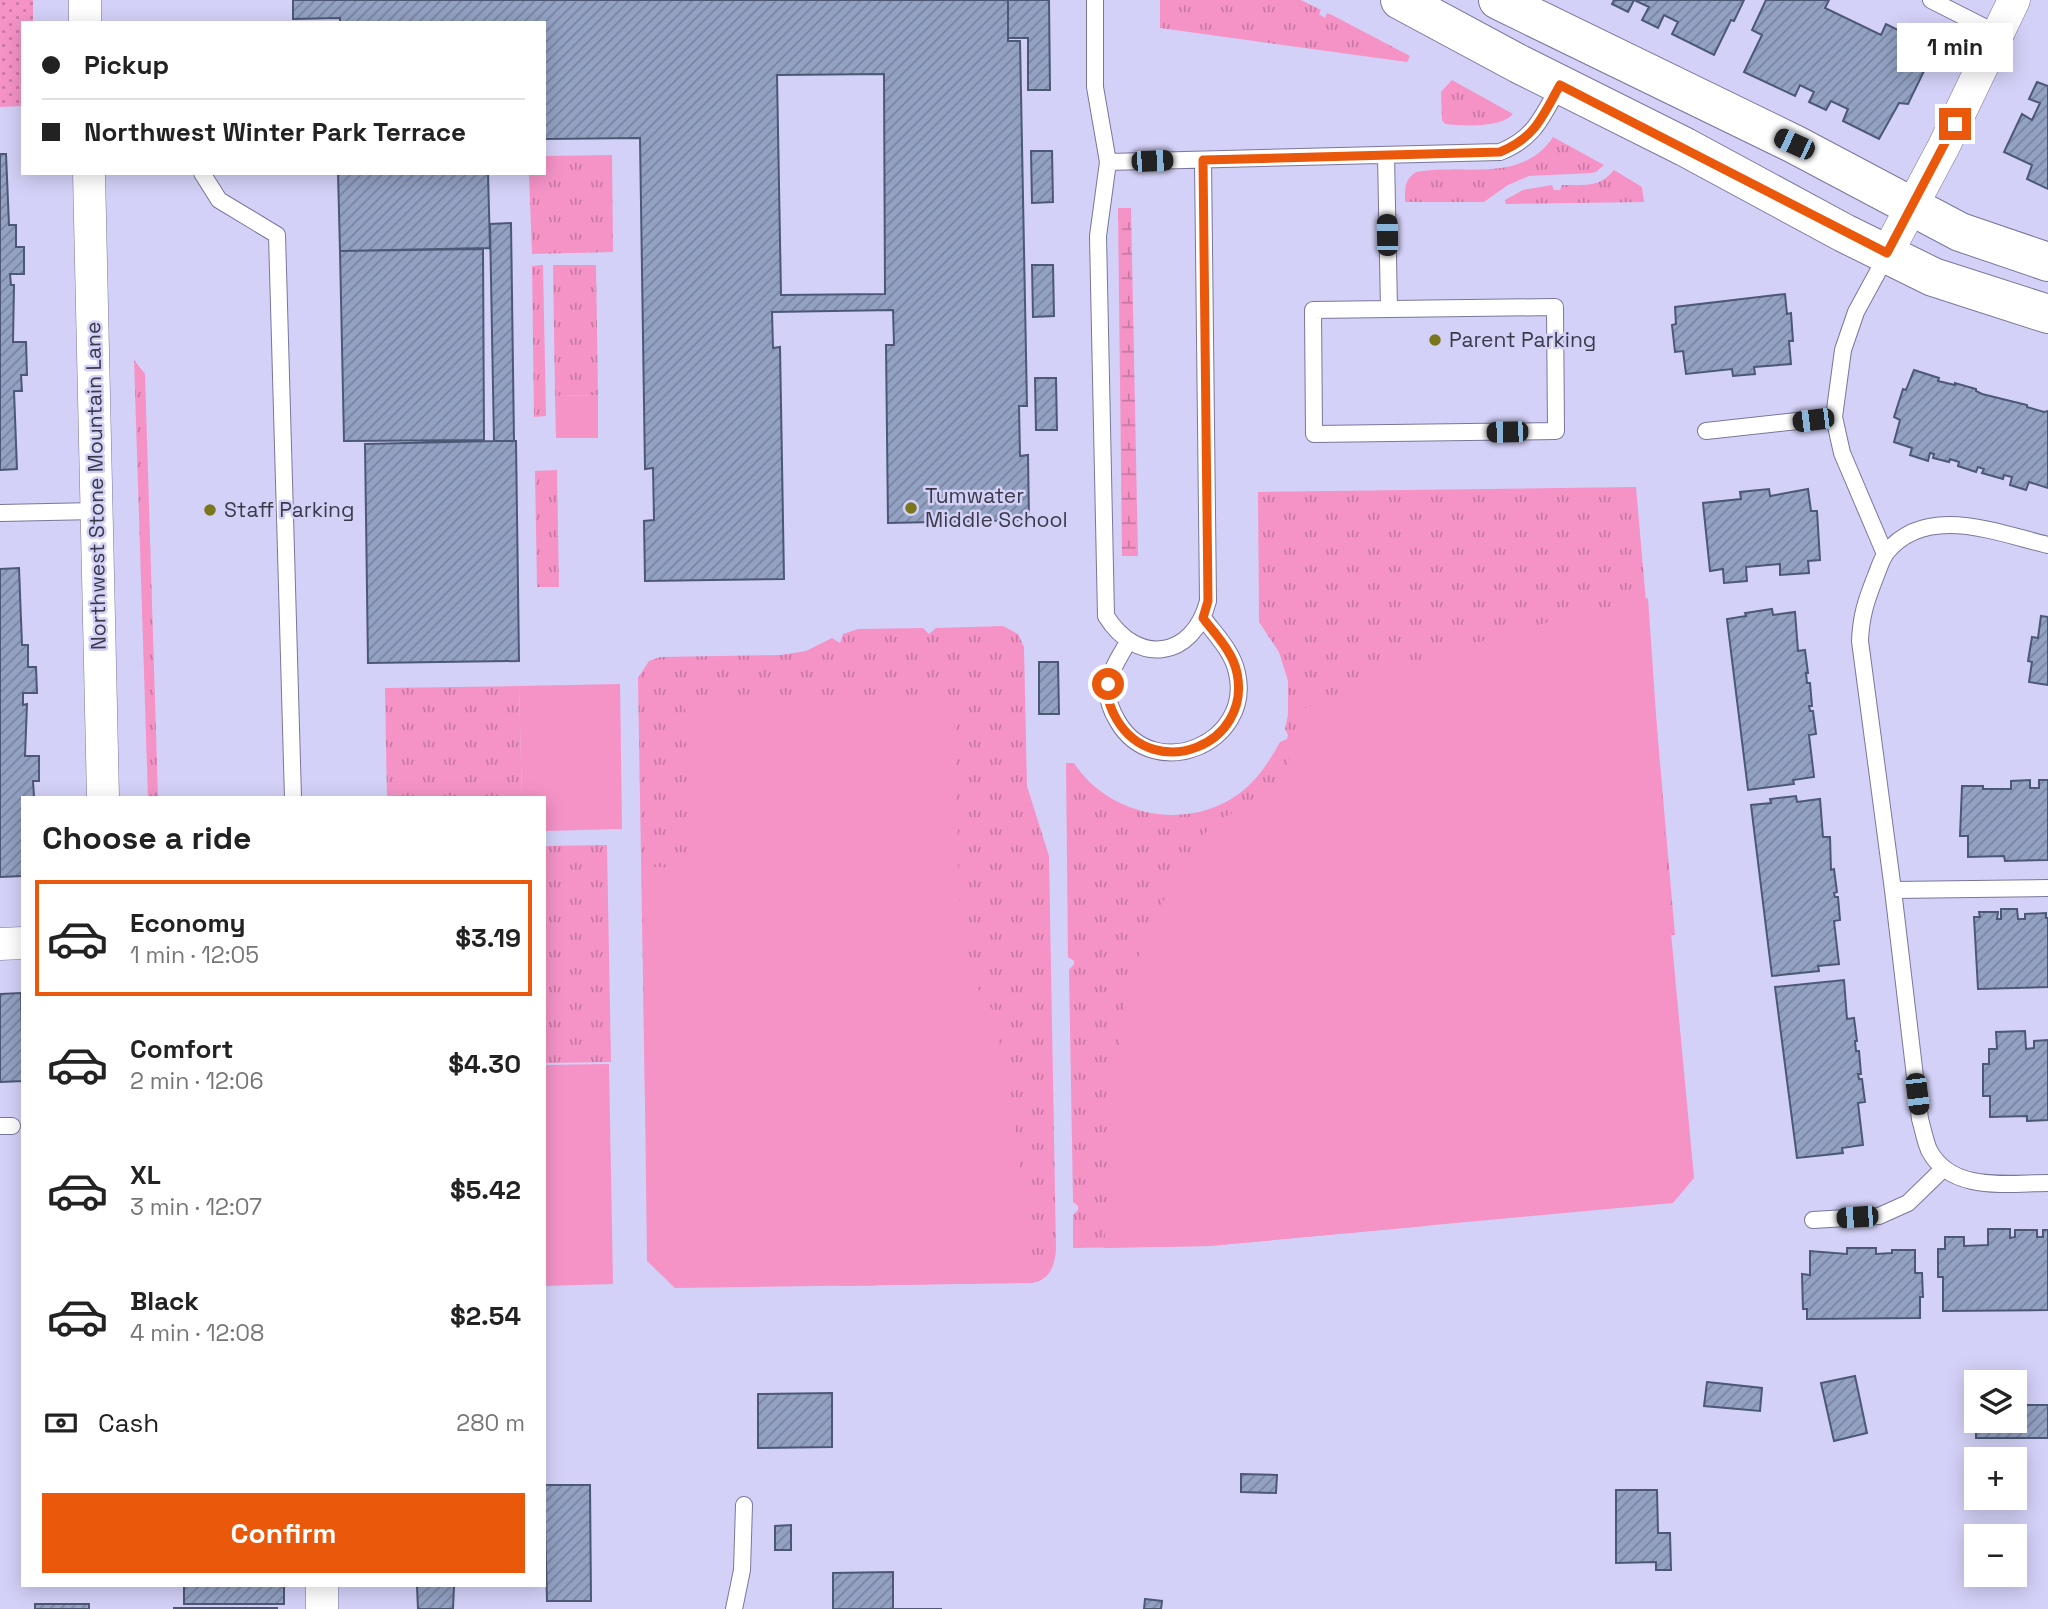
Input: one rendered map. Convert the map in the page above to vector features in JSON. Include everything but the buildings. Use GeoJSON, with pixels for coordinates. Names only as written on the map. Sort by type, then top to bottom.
{"type":"FeatureCollection","features":[{"type":"Feature","properties":{"kind":"street"},"geometry":{"type":"LineString","coordinates":[[85,0],[85,21]]}},
{"type":"Feature","properties":{"kind":"street"},"geometry":{"type":"LineString","coordinates":[[1400,0],[1933,277],[2048,314]]}},
{"type":"Feature","properties":{"kind":"street"},"geometry":{"type":"LineString","coordinates":[[1499,0],[1794,144],[1960,232],[2048,262]]}},
{"type":"Feature","properties":{"kind":"street"},"geometry":{"type":"LineString","coordinates":[[1887,253],[1944,146],[2014,0]]}},
{"type":"Feature","properties":{"kind":"street","name":"Northwest Stone Mountain Lane"},"geometry":{"type":"LineString","coordinates":[[89,175],[103,796]]}},
{"type":"Feature","properties":{"kind":"street"},"geometry":{"type":"LineString","coordinates":[[0,944],[21,943]]}},
{"type":"Feature","properties":{"kind":"street"},"geometry":{"type":"LineString","coordinates":[[322,1587],[322,1609]]}},
{"type":"Feature","properties":{"kind":"lane"},"geometry":{"type":"LineString","coordinates":[[1095,0],[1095,87],[1108,162],[1098,236],[1106,616],[1115,631],[1128,642],[1145,649],[1163,649],[1180,643],[1194,632],[1203,618],[1208,601],[1203,160]]}},
{"type":"Feature","properties":{"kind":"lane"},"geometry":{"type":"LineString","coordinates":[[1931,0],[1998,34]]}},
{"type":"Feature","properties":{"kind":"lane"},"geometry":{"type":"LineString","coordinates":[[1108,162],[1500,152],[1519,144],[1535,129],[1560,85]]}},
{"type":"Feature","properties":{"kind":"lane"},"geometry":{"type":"LineString","coordinates":[[1386,155],[1389,309]]}},
{"type":"Feature","properties":{"kind":"lane"},"geometry":{"type":"LineString","coordinates":[[203,175],[219,200],[277,235],[293,796]]}},
{"type":"Feature","properties":{"kind":"lane"},"geometry":{"type":"LineString","coordinates":[[1885,554],[1842,453],[1834,417],[1843,349],[1856,313],[1887,253]]}},
{"type":"Feature","properties":{"kind":"lane"},"geometry":{"type":"LineString","coordinates":[[1555,307],[1556,431],[1314,434],[1313,310],[1389,309],[1555,307]]}},
{"type":"Feature","properties":{"kind":"lane"},"geometry":{"type":"LineString","coordinates":[[1706,431],[1834,417]]}},
{"type":"Feature","properties":{"kind":"lane"},"geometry":{"type":"LineString","coordinates":[[0,513],[96,511]]}},
{"type":"Feature","properties":{"kind":"lane"},"geometry":{"type":"LineString","coordinates":[[2048,545],[1958,524],[1930,526],[1907,534],[1885,554],[1861,615],[1860,641],[1920,1119],[1929,1150],[1943,1169],[1965,1180],[2048,1183]]}},
{"type":"Feature","properties":{"kind":"lane"},"geometry":{"type":"LineString","coordinates":[[1128,642],[1114,666],[1107,689],[1111,711],[1123,730],[1139,744],[1160,752],[1181,752],[1202,746],[1220,733],[1233,716],[1238,694],[1237,672],[1227,651],[1203,618]]}},
{"type":"Feature","properties":{"kind":"lane"},"geometry":{"type":"LineString","coordinates":[[1893,890],[2048,888]]}},
{"type":"Feature","properties":{"kind":"lane"},"geometry":{"type":"LineString","coordinates":[[1813,1220],[1879,1216],[1908,1203],[1943,1169]]}},
{"type":"Feature","properties":{"kind":"lane"},"geometry":{"type":"LineString","coordinates":[[734,1609],[743,1570],[744,1505]]}},
{"type":"Feature","properties":{"kind":"green space"},"geometry":{"type":"Polygon","coordinates":[[[0,0],[33,0],[33,21],[21,21],[21,106],[0,107],[0,0]]]}},
{"type":"Feature","properties":{"kind":"green space"},"geometry":{"type":"Polygon","coordinates":[[[1160,0],[1301,0],[1321,10],[1319,14],[1325,18],[1327,13],[1332,15],[1410,56],[1407,62],[1160,28],[1160,0]]]}},
{"type":"Feature","properties":{"kind":"green space"},"geometry":{"type":"Polygon","coordinates":[[[1452,80],[1513,114],[1491,124],[1445,124],[1442,120],[1441,92],[1452,80]]]}},
{"type":"Feature","properties":{"kind":"green space"},"geometry":{"type":"Polygon","coordinates":[[[1553,137],[1604,165],[1591,173],[1529,176],[1508,185],[1484,202],[1405,202],[1407,181],[1416,172],[1508,167],[1540,152],[1553,137]]]}},
{"type":"Feature","properties":{"kind":"green space"},"geometry":{"type":"Polygon","coordinates":[[[612,155],[613,252],[532,254],[529,175],[546,175],[546,156],[612,155]]]}},
{"type":"Feature","properties":{"kind":"green space"},"geometry":{"type":"Polygon","coordinates":[[[1614,170],[1642,187],[1644,202],[1506,204],[1505,200],[1523,190],[1552,185],[1554,190],[1560,190],[1562,185],[1597,183],[1614,170]]]}},
{"type":"Feature","properties":{"kind":"green space"},"geometry":{"type":"Polygon","coordinates":[[[1118,208],[1131,208],[1138,556],[1122,556],[1118,208]]]}},
{"type":"Feature","properties":{"kind":"green space"},"geometry":{"type":"Polygon","coordinates":[[[543,265],[546,416],[534,417],[532,266],[543,265]]]}},
{"type":"Feature","properties":{"kind":"green space"},"geometry":{"type":"Polygon","coordinates":[[[553,265],[596,265],[598,395],[555,396],[553,265]]]}},
{"type":"Feature","properties":{"kind":"green space"},"geometry":{"type":"Polygon","coordinates":[[[134,360],[145,374],[158,796],[148,796],[134,360]]]}},
{"type":"Feature","properties":{"kind":"green space"},"geometry":{"type":"Polygon","coordinates":[[[598,395],[598,438],[556,438],[555,396],[598,395]]]}},
{"type":"Feature","properties":{"kind":"green space"},"geometry":{"type":"Polygon","coordinates":[[[557,470],[559,587],[537,587],[535,471],[557,470]]]}},
{"type":"Feature","properties":{"kind":"green space"},"geometry":{"type":"Polygon","coordinates":[[[1636,487],[1675,935],[1633,937],[1426,1226],[1208,1246],[1073,1248],[1073,1215],[1078,1206],[1073,1202],[1069,970],[1074,961],[1068,957],[1066,763],[1074,763],[1089,781],[1107,796],[1128,807],[1174,815],[1219,805],[1240,793],[1263,770],[1280,742],[1287,739],[1285,729],[1288,715],[1288,681],[1279,652],[1259,622],[1258,492],[1636,487]]]}},
{"type":"Feature","properties":{"kind":"green space"},"geometry":{"type":"Polygon","coordinates":[[[1648,598],[1671,933],[1694,1178],[1673,1203],[1209,1246],[1104,1248],[1117,1063],[1124,1009],[1140,952],[1155,914],[1210,826],[1247,804],[1281,777],[1296,744],[1305,708],[1382,674],[1488,639],[1648,598]]]}},
{"type":"Feature","properties":{"kind":"green space"},"geometry":{"type":"Polygon","coordinates":[[[1003,626],[1018,634],[1024,647],[1027,786],[1049,856],[1055,1259],[1049,1273],[1037,1282],[842,1286],[711,1085],[645,1099],[638,678],[649,661],[660,657],[781,655],[806,651],[832,638],[840,643],[843,634],[858,629],[923,628],[929,634],[936,628],[1003,626]]]}},
{"type":"Feature","properties":{"kind":"green space"},"geometry":{"type":"Polygon","coordinates":[[[620,684],[622,829],[546,831],[546,796],[522,796],[519,686],[620,684]]]}},
{"type":"Feature","properties":{"kind":"green space"},"geometry":{"type":"Polygon","coordinates":[[[519,686],[522,796],[387,796],[385,688],[519,686]]]}},
{"type":"Feature","properties":{"kind":"green space"},"geometry":{"type":"Polygon","coordinates":[[[954,697],[961,964],[992,1009],[1011,1094],[1034,1283],[675,1288],[647,1261],[642,866],[690,869],[685,704],[954,697]]]}},
{"type":"Feature","properties":{"kind":"green space"},"geometry":{"type":"Polygon","coordinates":[[[607,845],[611,1062],[546,1063],[546,846],[607,845]]]}},
{"type":"Feature","properties":{"kind":"green space"},"geometry":{"type":"Polygon","coordinates":[[[609,1064],[613,1284],[546,1286],[546,1065],[609,1064]]]}},
{"type":"Feature","properties":{"kind":"place","name":"Parent Parking"},"geometry":{"type":"Point","coordinates":[1435,340]}},
{"type":"Feature","properties":{"kind":"place","name":"Tumwater Middle School"},"geometry":{"type":"Point","coordinates":[911,508]}},
{"type":"Feature","properties":{"kind":"place","name":"Staff Parking"},"geometry":{"type":"Point","coordinates":[210,510]}},
{"type":"Feature","properties":{"kind":"route"},"geometry":{"type":"LineString","coordinates":[[1108,684],[1111,711],[1123,730],[1139,744],[1160,752],[1181,752],[1202,746],[1220,733],[1233,716],[1238,694],[1237,672],[1227,651],[1203,618],[1208,601],[1203,160],[1500,152],[1519,144],[1535,129],[1560,85],[1887,253],[1955,124]]}}]}
